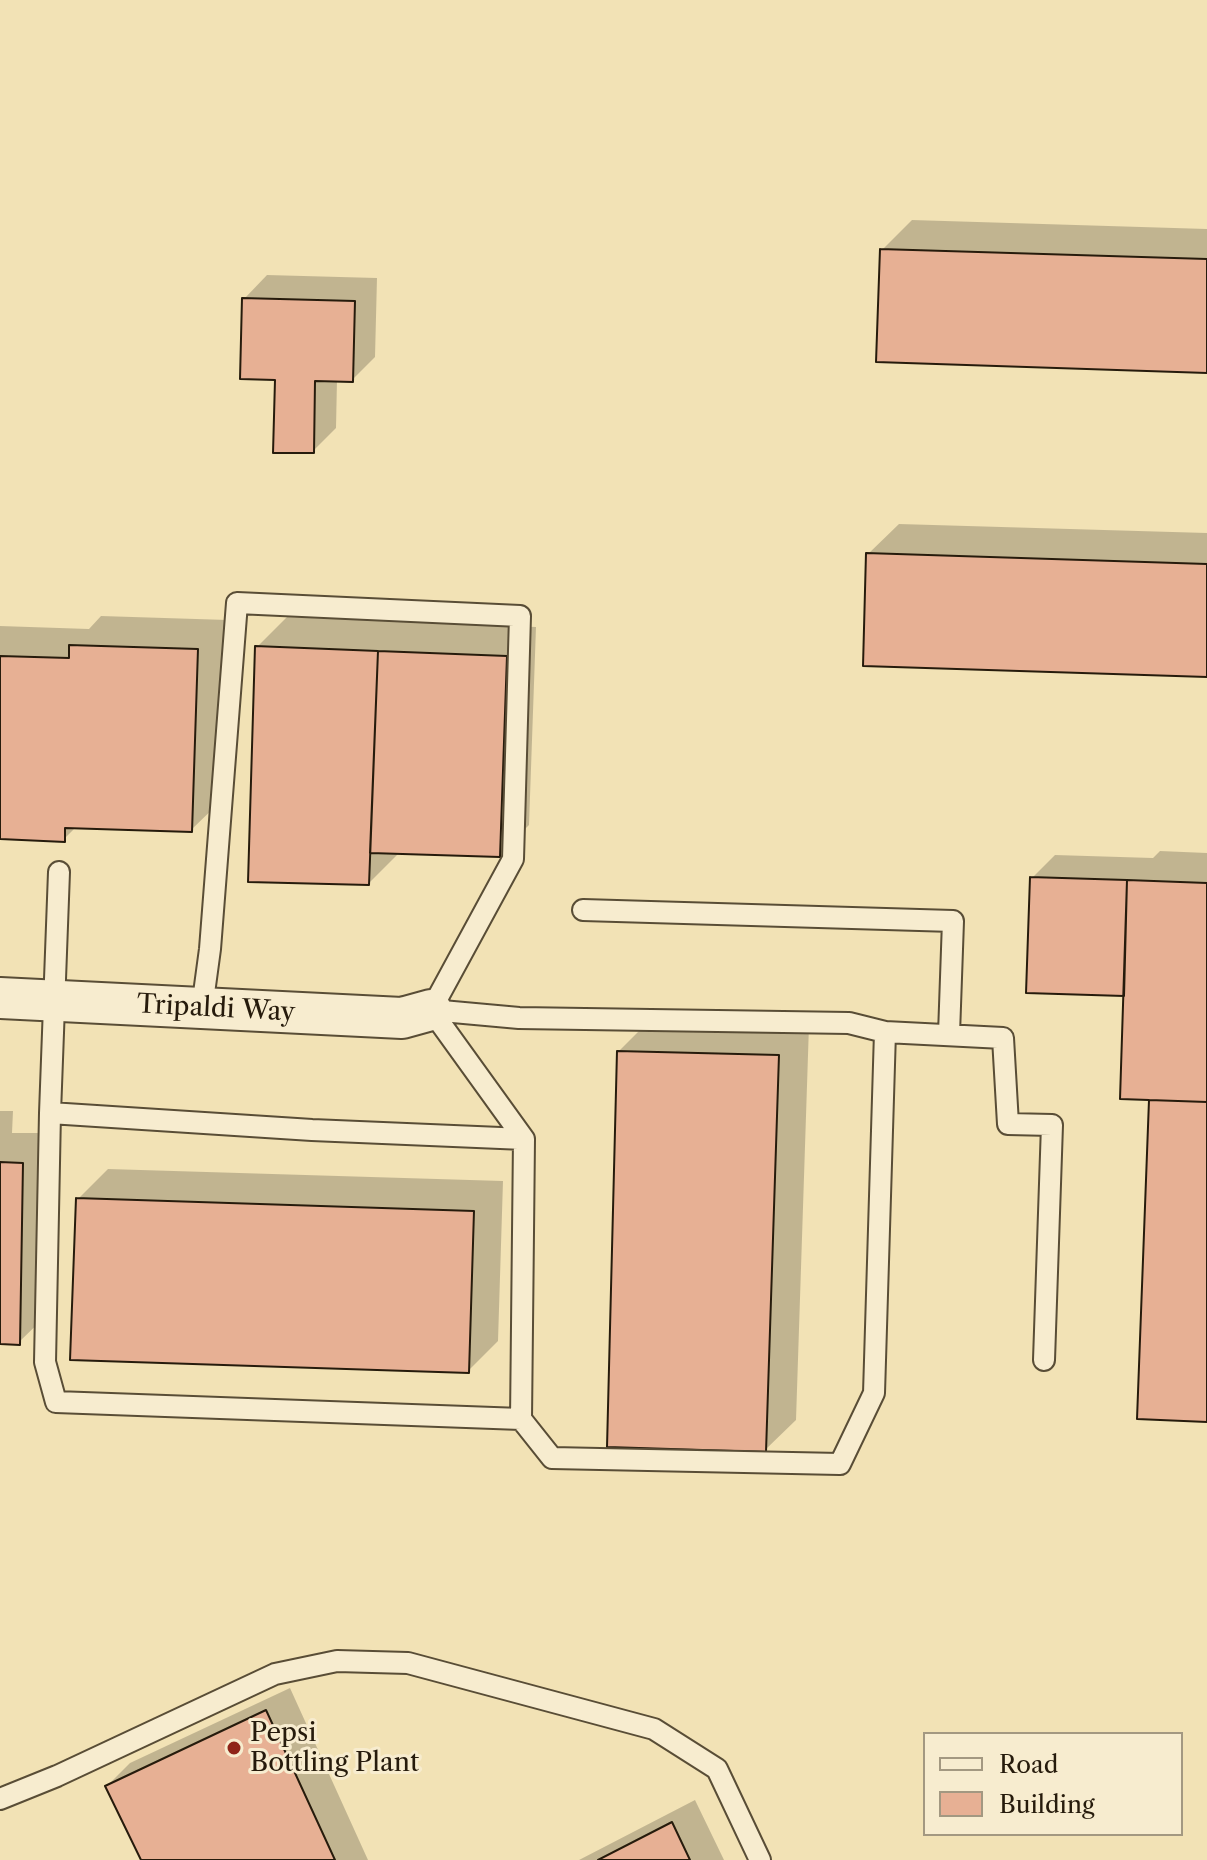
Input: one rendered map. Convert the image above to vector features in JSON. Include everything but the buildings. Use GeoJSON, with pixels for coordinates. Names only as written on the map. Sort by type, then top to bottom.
{"type":"FeatureCollection","features":[{"type":"Feature","properties":{"kind":"street","name":"Tripaldi Way"},"geometry":{"type":"LineString","coordinates":[[0,998],[402,1018],[431,1010]]}},
{"type":"Feature","properties":{"kind":"lane"},"geometry":{"type":"LineString","coordinates":[[202,1008],[210,949],[237,603],[520,616],[513,859],[431,1010]]}},
{"type":"Feature","properties":{"kind":"lane"},"geometry":{"type":"LineString","coordinates":[[59,872],[45,1362],[56,1402],[521,1419]]}},
{"type":"Feature","properties":{"kind":"lane"},"geometry":{"type":"LineString","coordinates":[[583,910],[953,921],[949,1034]]}},
{"type":"Feature","properties":{"kind":"lane"},"geometry":{"type":"LineString","coordinates":[[431,1010],[524,1139],[521,1419],[552,1458],[840,1464],[874,1393],[885,1032]]}},
{"type":"Feature","properties":{"kind":"lane"},"geometry":{"type":"LineString","coordinates":[[431,1010],[519,1018],[849,1023],[885,1032],[1003,1038],[1008,1124],[1052,1125],[1044,1360]]}},
{"type":"Feature","properties":{"kind":"lane"},"geometry":{"type":"LineString","coordinates":[[50,1113],[312,1130],[524,1139]]}},
{"type":"Feature","properties":{"kind":"lane"},"geometry":{"type":"LineString","coordinates":[[0,1799],[57,1776],[275,1674],[337,1661],[408,1663],[654,1729],[717,1769],[760,1860]]}},
{"type":"Feature","properties":{"kind":"place","name":"Pepsi Bottling Plant"},"geometry":{"type":"Point","coordinates":[234,1748]}}]}
